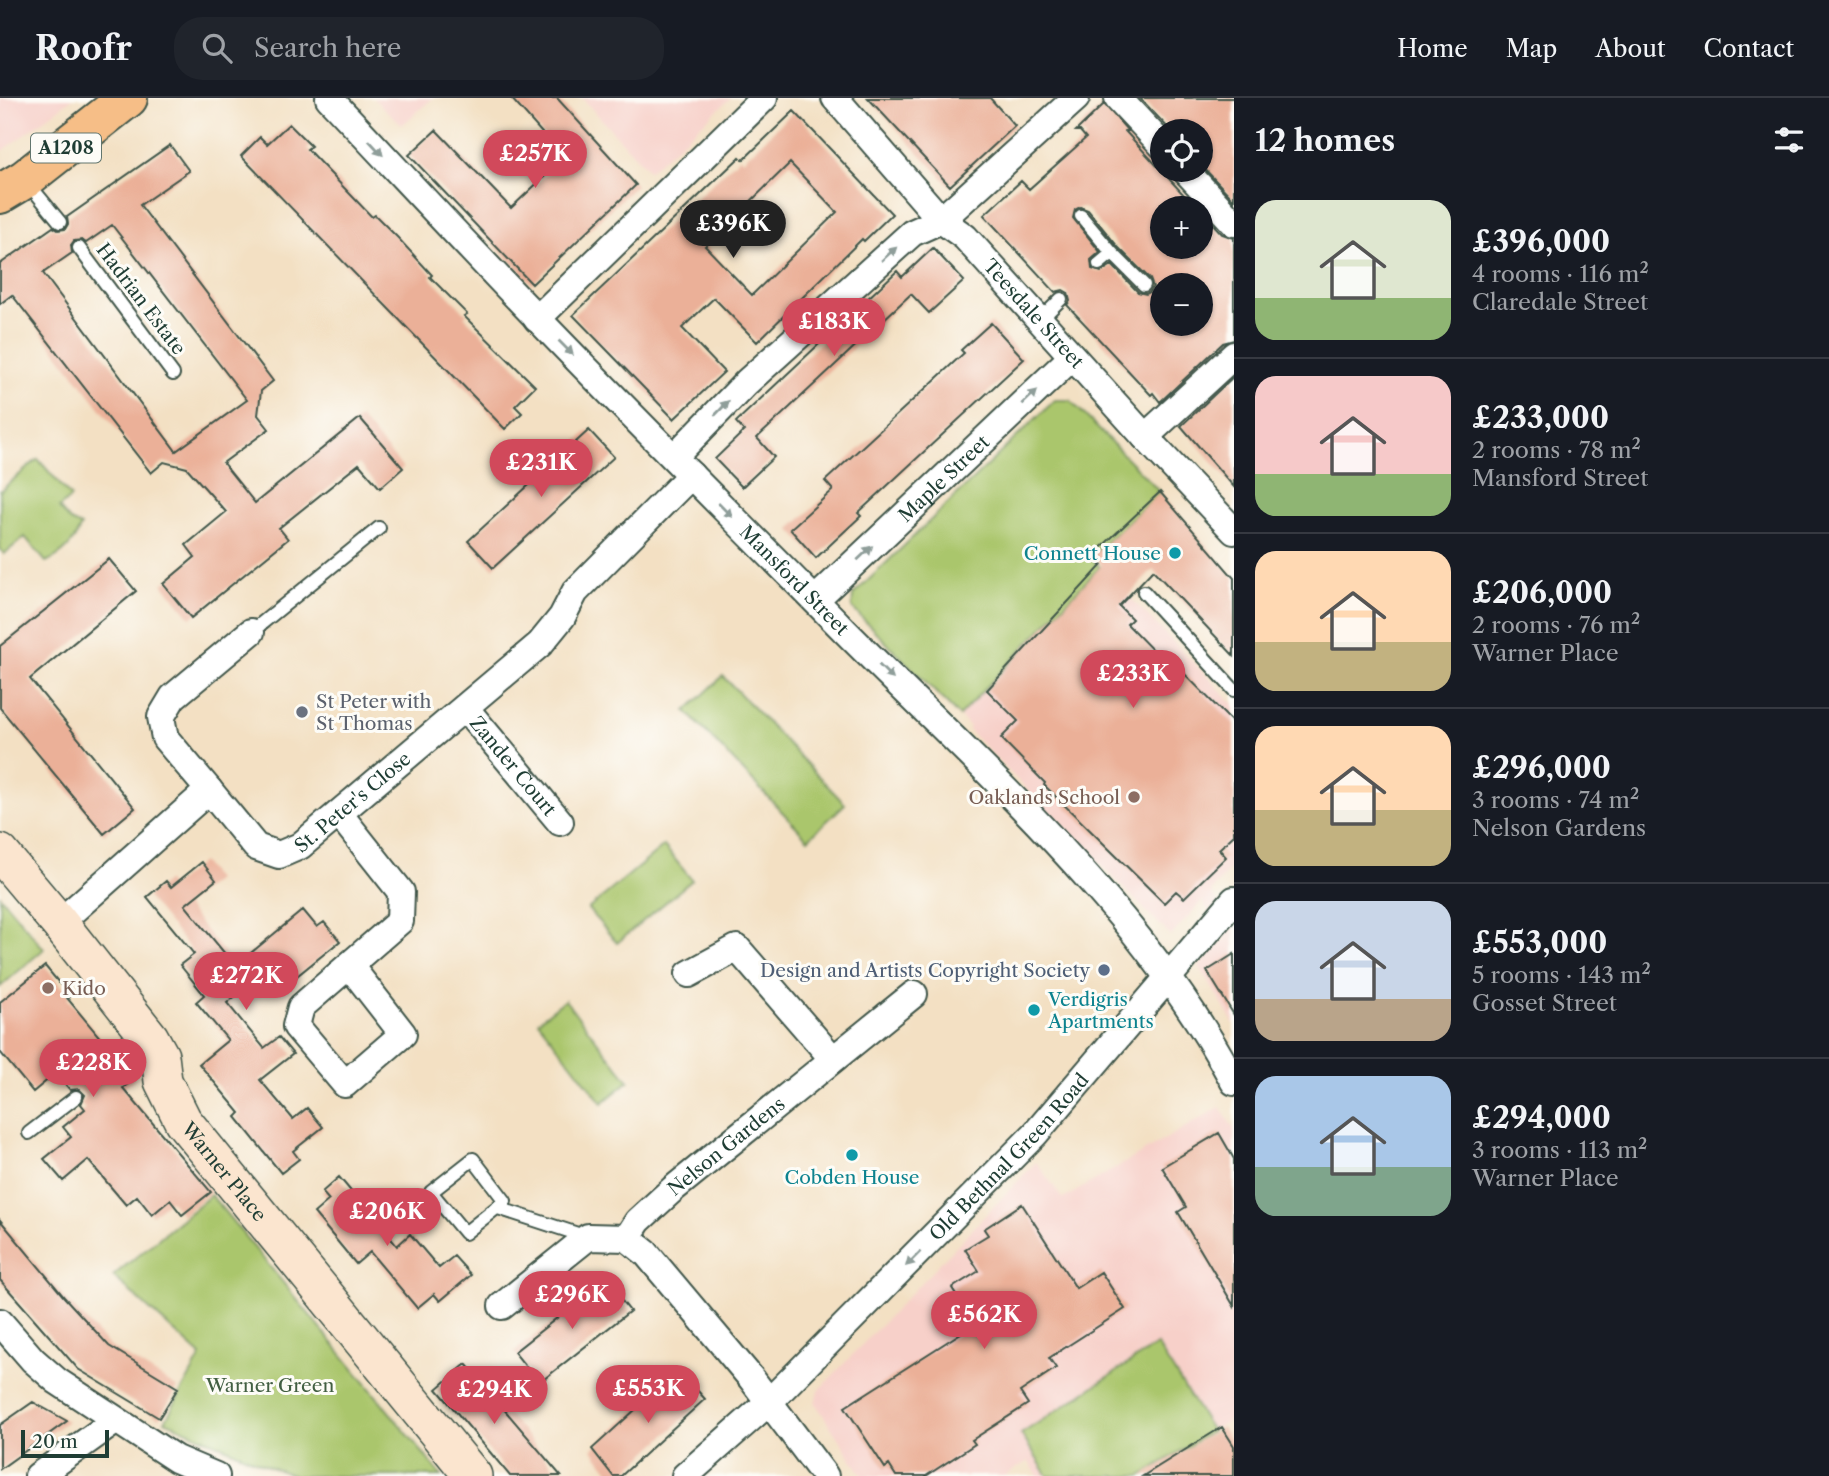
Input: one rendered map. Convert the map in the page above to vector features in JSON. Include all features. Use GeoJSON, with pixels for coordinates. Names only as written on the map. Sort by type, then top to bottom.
{"type":"FeatureCollection","features":[{"type":"Feature","properties":{"kind":"main road","name":"A1208"},"geometry":{"type":"LineString","coordinates":[[12,186],[128,98]]}},
{"type":"Feature","properties":{"kind":"main road","name":"Warner Place"},"geometry":{"type":"LineString","coordinates":[[0,853],[59,922],[150,1038],[160,1056],[163,1081],[183,1121],[473,1476]]}},
{"type":"Feature","properties":{"kind":"street","name":"Mansford Street"},"geometry":{"type":"LineString","coordinates":[[329,98],[537,319],[1026,812],[1137,934],[1206,1030],[1234,1082]]}},
{"type":"Feature","properties":{"kind":"street"},"geometry":{"type":"LineString","coordinates":[[537,319],[764,98]]}},
{"type":"Feature","properties":{"kind":"street","name":"Teesdale Street"},"geometry":{"type":"LineString","coordinates":[[835,98],[942,219],[965,237],[1072,358],[1234,531]]}},
{"type":"Feature","properties":{"kind":"street","name":"St. Peter's Close"},"geometry":{"type":"LineString","coordinates":[[209,790],[256,847],[279,855],[300,846],[540,644],[562,617],[575,592],[683,466],[747,382],[912,233],[942,219],[1076,98]]}},
{"type":"Feature","properties":{"kind":"street"},"geometry":{"type":"LineString","coordinates":[[1118,98],[1150,132]]}},
{"type":"Feature","properties":{"kind":"street"},"geometry":{"type":"LineString","coordinates":[[1196,182],[1234,223]]}},
{"type":"Feature","properties":{"kind":"street"},"geometry":{"type":"LineString","coordinates":[[1145,437],[1234,355]]}},
{"type":"Feature","properties":{"kind":"street","name":"Maple Street"},"geometry":{"type":"LineString","coordinates":[[815,600],[1072,358]]}},
{"type":"Feature","properties":{"kind":"street"},"geometry":{"type":"LineString","coordinates":[[59,922],[209,790],[165,738],[161,718],[173,697],[251,632]]}},
{"type":"Feature","properties":{"kind":"street","name":"Zander Court"},"geometry":{"type":"LineString","coordinates":[[466,709],[560,822]]}},
{"type":"Feature","properties":{"kind":"street"},"geometry":{"type":"LineString","coordinates":[[340,814],[401,892],[400,921],[350,967]]}},
{"type":"Feature","properties":{"kind":"street","name":"Old Bethnal Green Road"},"geometry":{"type":"LineString","coordinates":[[685,1476],[769,1402],[1035,1133],[1234,900]]}},
{"type":"Feature","properties":{"kind":"street"},"geometry":{"type":"LineString","coordinates":[[689,974],[737,948],[833,1059]]}},
{"type":"Feature","properties":{"kind":"street","name":"Nelson Gardens"},"geometry":{"type":"LineString","coordinates":[[627,1238],[638,1221],[673,1189],[914,994]]}},
{"type":"Feature","properties":{"kind":"street"},"geometry":{"type":"LineString","coordinates":[[502,1306],[588,1237],[627,1238],[646,1253],[769,1402],[825,1476]]}},
{"type":"Feature","properties":{"kind":"street"},"geometry":{"type":"LineString","coordinates":[[0,1322],[33,1360],[57,1381],[176,1459],[216,1476]]}},
{"type":"Feature","properties":{"kind":"street"},"geometry":{"type":"LineString","coordinates":[[38,1476],[115,1421]]}},
{"type":"Feature","properties":{"kind":"lane"},"geometry":{"type":"LineString","coordinates":[[12,186],[60,222]]}},
{"type":"Feature","properties":{"kind":"lane"},"geometry":{"type":"LineString","coordinates":[[1081,216],[1144,285]]}},
{"type":"Feature","properties":{"kind":"lane","name":"Hadrian Estate"},"geometry":{"type":"LineString","coordinates":[[79,248],[173,374]]}},
{"type":"Feature","properties":{"kind":"lane"},"geometry":{"type":"LineString","coordinates":[[1099,264],[1112,253]]}},
{"type":"Feature","properties":{"kind":"lane"},"geometry":{"type":"LineString","coordinates":[[1040,320],[1062,299]]}},
{"type":"Feature","properties":{"kind":"lane"},"geometry":{"type":"LineString","coordinates":[[251,632],[379,528]]}},
{"type":"Feature","properties":{"kind":"lane"},"geometry":{"type":"LineString","coordinates":[[1144,592],[1234,690]]}},
{"type":"Feature","properties":{"kind":"lane"},"geometry":{"type":"LineString","coordinates":[[123,1064],[155,1048]]}},
{"type":"Feature","properties":{"kind":"lane"},"geometry":{"type":"LineString","coordinates":[[29,1133],[76,1097]]}},
{"type":"Feature","properties":{"kind":"lane"},"geometry":{"type":"LineString","coordinates":[[473,1159],[505,1201],[498,1208],[465,1233],[431,1192],[473,1159]]}},
{"type":"Feature","properties":{"kind":"lane"},"geometry":{"type":"LineString","coordinates":[[498,1208],[588,1237]]}},
{"type":"Feature","properties":{"kind":"shaded area"},"geometry":{"type":"Polygon","coordinates":[[[0,98],[73,98],[0,153],[0,98]]]}},
{"type":"Feature","properties":{"kind":"shaded area"},"geometry":{"type":"Polygon","coordinates":[[[373,98],[433,98],[402,125],[373,98]]]}},
{"type":"Feature","properties":{"kind":"shaded area"},"geometry":{"type":"Polygon","coordinates":[[[582,98],[731,98],[649,171],[582,98]]]}},
{"type":"Feature","properties":{"kind":"shaded area","name":"Oaklands School"},"geometry":{"type":"Polygon","coordinates":[[[1100,567],[1234,704],[1234,864],[1211,892],[1234,928],[1234,1024],[1199,966],[1225,938],[1202,901],[1171,936],[968,730],[970,727],[959,716],[1100,567]]]}},
{"type":"Feature","properties":{"kind":"shaded area"},"geometry":{"type":"Polygon","coordinates":[[[1220,1107],[1234,1129],[1234,1417],[1141,1476],[1038,1476],[1028,1461],[1005,1476],[863,1476],[815,1403],[818,1391],[1036,1162],[1063,1199],[1220,1107]]]}},
{"type":"Feature","properties":{"kind":"green space"},"geometry":{"type":"Polygon","coordinates":[[[1055,400],[1070,400],[1160,492],[1090,557],[1100,567],[959,716],[852,608],[853,595],[1055,400]]]}},
{"type":"Feature","properties":{"kind":"green space"},"geometry":{"type":"Polygon","coordinates":[[[38,459],[71,497],[59,508],[70,521],[81,526],[67,548],[46,562],[25,537],[4,554],[0,549],[0,491],[38,459]]]}},
{"type":"Feature","properties":{"kind":"green space"},"geometry":{"type":"Polygon","coordinates":[[[723,676],[845,804],[808,839],[686,711],[723,676]]]}},
{"type":"Feature","properties":{"kind":"green space"},"geometry":{"type":"Polygon","coordinates":[[[664,846],[692,880],[617,943],[588,909],[664,846]]]}},
{"type":"Feature","properties":{"kind":"green space"},"geometry":{"type":"Polygon","coordinates":[[[0,896],[44,949],[0,987],[0,896]]]}},
{"type":"Feature","properties":{"kind":"green space"},"geometry":{"type":"Polygon","coordinates":[[[565,1000],[629,1081],[602,1103],[538,1021],[565,1000]]]}},
{"type":"Feature","properties":{"kind":"green space","name":"Warner Green"},"geometry":{"type":"Polygon","coordinates":[[[211,1195],[442,1476],[296,1476],[165,1421],[201,1356],[113,1276],[211,1195]]]}},
{"type":"Feature","properties":{"kind":"green space"},"geometry":{"type":"Polygon","coordinates":[[[1157,1345],[1212,1431],[1141,1476],[1048,1476],[1021,1434],[1157,1345]]]}},
{"type":"Feature","properties":{"kind":"building"},"geometry":{"type":"Polygon","coordinates":[[[511,98],[557,98],[636,185],[532,284],[409,155],[436,130],[511,208],[564,158],[511,98]]]}},
{"type":"Feature","properties":{"kind":"building"},"geometry":{"type":"Polygon","coordinates":[[[868,98],[990,98],[1015,126],[950,186],[868,98]]]}},
{"type":"Feature","properties":{"kind":"building"},"geometry":{"type":"Polygon","coordinates":[[[1140,98],[1234,98],[1234,200],[1213,178],[1213,119],[1160,119],[1140,98]]]}},
{"type":"Feature","properties":{"kind":"building"},"geometry":{"type":"Polygon","coordinates":[[[1104,104],[1150,158],[1150,182],[1172,182],[1185,196],[1150,196],[1150,259],[1213,259],[1213,224],[1222,234],[1234,238],[1234,340],[1223,343],[1160,402],[1067,305],[1070,301],[1068,293],[1063,290],[1055,292],[984,215],[1021,181],[1029,189],[1086,138],[1080,131],[1076,131],[1104,104]],[[1080,207],[1075,210],[1073,218],[1100,252],[1091,260],[1092,269],[1101,272],[1112,265],[1138,292],[1150,292],[1150,336],[1213,336],[1213,273],[1150,273],[1150,279],[1118,247],[1088,210],[1080,207]]]}},
{"type":"Feature","properties":{"kind":"building"},"geometry":{"type":"Polygon","coordinates":[[[794,111],[892,214],[864,241],[862,239],[757,342],[714,298],[682,328],[724,372],[674,419],[573,315],[740,157],[743,160],[794,111]],[[790,163],[705,246],[752,295],[837,212],[790,163]]]}},
{"type":"Feature","properties":{"kind":"building"},"geometry":{"type":"Polygon","coordinates":[[[289,124],[311,146],[307,149],[372,217],[375,215],[398,238],[432,275],[430,277],[467,314],[464,316],[535,386],[515,406],[522,413],[505,429],[241,156],[260,137],[267,144],[289,124]]]}},
{"type":"Feature","properties":{"kind":"building"},"geometry":{"type":"Polygon","coordinates":[[[170,145],[189,171],[140,205],[273,381],[261,391],[258,415],[269,429],[223,463],[255,503],[360,418],[403,468],[380,488],[359,464],[279,528],[288,539],[191,618],[163,584],[195,557],[186,545],[226,512],[187,468],[164,462],[151,473],[12,295],[0,304],[0,264],[53,227],[58,230],[65,229],[68,224],[67,217],[170,145]],[[112,225],[86,243],[82,240],[74,241],[71,245],[72,253],[43,273],[176,451],[247,400],[112,225]]]}},
{"type":"Feature","properties":{"kind":"building"},"geometry":{"type":"Polygon","coordinates":[[[933,248],[964,281],[929,313],[911,294],[757,438],[774,457],[742,487],[715,459],[744,431],[736,422],[897,271],[902,277],[933,248]]]}},
{"type":"Feature","properties":{"kind":"building"},"geometry":{"type":"Polygon","coordinates":[[[991,323],[1024,359],[858,513],[861,516],[816,558],[790,529],[833,490],[825,481],[964,353],[961,350],[991,323]]]}},
{"type":"Feature","properties":{"kind":"building"},"geometry":{"type":"Polygon","coordinates":[[[1234,376],[1234,487],[1181,426],[1234,376]]]}},
{"type":"Feature","properties":{"kind":"building"},"geometry":{"type":"Polygon","coordinates":[[[589,430],[614,457],[493,568],[468,541],[589,430]]]}},
{"type":"Feature","properties":{"kind":"building","name":"Oaklands School"},"geometry":{"type":"Polygon","coordinates":[[[1160,492],[1234,578],[1234,656],[1153,570],[1119,606],[1132,619],[1127,624],[1164,662],[1169,658],[1234,724],[1234,835],[1219,849],[1226,857],[1184,898],[1176,891],[1164,903],[1044,785],[1001,738],[1018,721],[987,690],[1102,565],[1093,555],[1160,492]]]}},
{"type":"Feature","properties":{"kind":"building"},"geometry":{"type":"Polygon","coordinates":[[[109,559],[136,591],[30,679],[135,808],[104,834],[0,708],[0,646],[109,559]]]}},
{"type":"Feature","properties":{"kind":"building"},"geometry":{"type":"Polygon","coordinates":[[[202,862],[216,880],[185,905],[235,966],[303,910],[317,927],[324,922],[340,941],[282,988],[267,970],[227,1003],[264,1048],[279,1037],[293,1054],[260,1080],[293,1119],[307,1108],[323,1127],[293,1151],[299,1159],[281,1173],[236,1117],[240,1113],[199,1064],[228,1040],[196,1002],[204,995],[180,965],[194,954],[147,897],[166,881],[171,887],[202,862]]]}},
{"type":"Feature","properties":{"kind":"building"},"geometry":{"type":"Polygon","coordinates":[[[1234,954],[1234,1015],[1207,971],[1234,954]]]}},
{"type":"Feature","properties":{"kind":"building"},"geometry":{"type":"Polygon","coordinates":[[[45,966],[70,996],[67,998],[117,1058],[114,1063],[116,1068],[122,1073],[129,1071],[135,1078],[123,1088],[211,1192],[182,1215],[170,1200],[152,1215],[137,1196],[126,1205],[88,1160],[63,1181],[44,1159],[71,1137],[63,1127],[85,1109],[81,1104],[85,1095],[79,1089],[70,1090],[56,1073],[33,1092],[0,1052],[0,1002],[45,966]]]}},
{"type":"Feature","properties":{"kind":"building"},"geometry":{"type":"Polygon","coordinates":[[[1219,1133],[1234,1159],[1234,1306],[1178,1212],[1186,1207],[1162,1167],[1219,1133]]]}},
{"type":"Feature","properties":{"kind":"building"},"geometry":{"type":"Polygon","coordinates":[[[339,1177],[397,1246],[410,1234],[439,1268],[454,1256],[471,1275],[440,1301],[434,1294],[417,1308],[370,1252],[356,1264],[314,1213],[329,1200],[322,1192],[339,1177]]]}},
{"type":"Feature","properties":{"kind":"building"},"geometry":{"type":"Polygon","coordinates":[[[1022,1204],[1076,1288],[1101,1272],[1125,1309],[1049,1358],[1056,1368],[1020,1392],[1028,1404],[972,1440],[975,1444],[926,1476],[896,1476],[889,1465],[885,1468],[845,1407],[975,1324],[952,1288],[979,1271],[965,1249],[988,1235],[984,1229],[1022,1204]]]}},
{"type":"Feature","properties":{"kind":"building"},"geometry":{"type":"Polygon","coordinates":[[[0,1220],[109,1346],[178,1388],[159,1418],[78,1369],[0,1280],[0,1220]]]}},
{"type":"Feature","properties":{"kind":"building"},"geometry":{"type":"Polygon","coordinates":[[[605,1280],[630,1311],[539,1383],[514,1352],[605,1280]]]}},
{"type":"Feature","properties":{"kind":"building"},"geometry":{"type":"Polygon","coordinates":[[[466,1364],[561,1476],[510,1476],[437,1389],[466,1364]]]}},
{"type":"Feature","properties":{"kind":"building"},"geometry":{"type":"Polygon","coordinates":[[[679,1370],[705,1399],[621,1476],[613,1476],[592,1449],[679,1370]]]}},
{"type":"Feature","properties":{"kind":"building"},"geometry":{"type":"Polygon","coordinates":[[[33,1402],[67,1421],[0,1469],[0,1425],[33,1402]]]}},
{"type":"Feature","properties":{"kind":"building"},"geometry":{"type":"Polygon","coordinates":[[[1222,1427],[1234,1446],[1234,1476],[1143,1476],[1222,1427]]]}},
{"type":"Feature","properties":{"kind":"place","name":"Connett House"},"geometry":{"type":"Point","coordinates":[1175,553]}},
{"type":"Feature","properties":{"kind":"place","name":"St Peter with St Thomas"},"geometry":{"type":"Point","coordinates":[302,712]}},
{"type":"Feature","properties":{"kind":"place","name":"Oaklands School"},"geometry":{"type":"Point","coordinates":[1134,797]}},
{"type":"Feature","properties":{"kind":"place","name":"Design and Artists Copyright Society"},"geometry":{"type":"Point","coordinates":[1104,970]}},
{"type":"Feature","properties":{"kind":"place","name":"Kido"},"geometry":{"type":"Point","coordinates":[48,988]}},
{"type":"Feature","properties":{"kind":"place","name":"Verdigris Apartments"},"geometry":{"type":"Point","coordinates":[1034,1010]}},
{"type":"Feature","properties":{"kind":"place","name":"Cobden House"},"geometry":{"type":"Point","coordinates":[852,1155]}}]}
